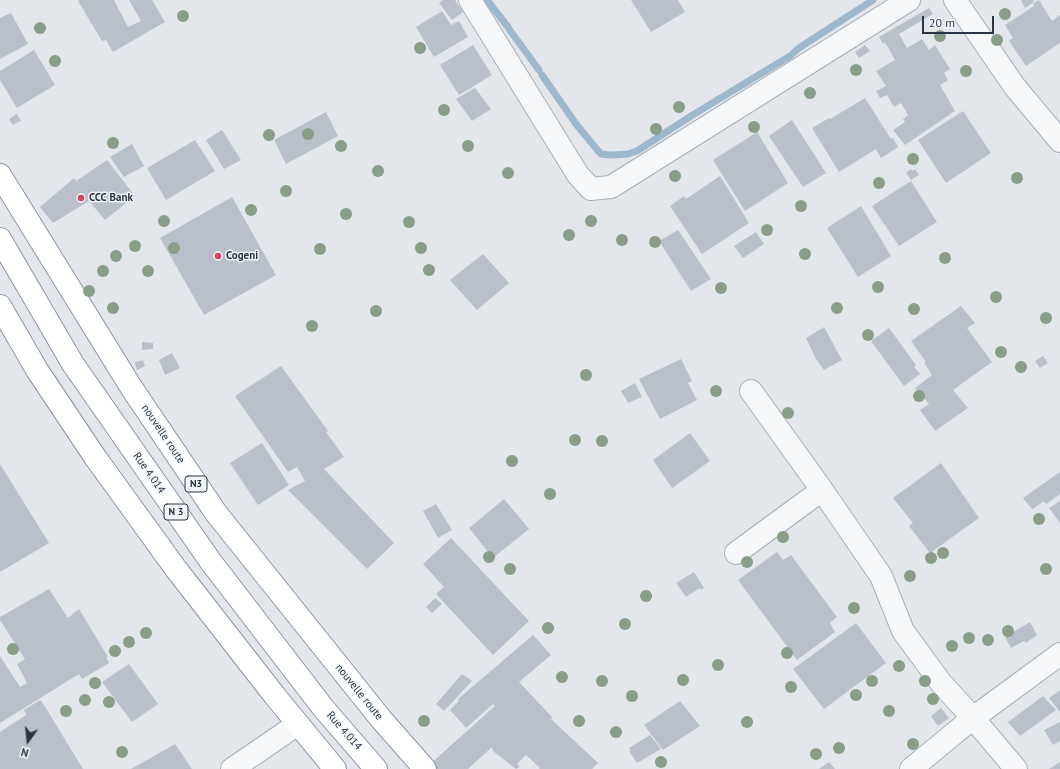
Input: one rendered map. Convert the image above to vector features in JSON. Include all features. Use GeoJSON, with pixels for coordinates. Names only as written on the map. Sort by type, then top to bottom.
{"type":"FeatureCollection","features":[{"type":"Feature","properties":{"kind":"highway","name":"nouvelle route"},"geometry":{"type":"LineString","coordinates":[[0,175],[131,387],[216,513],[381,719],[425,769]]}},
{"type":"Feature","properties":{"kind":"highway","name":"Rue 4.014"},"geometry":{"type":"LineString","coordinates":[[0,238],[72,364],[211,562],[324,709],[376,769]]}},
{"type":"Feature","properties":{"kind":"highway"},"geometry":{"type":"LineString","coordinates":[[0,306],[37,370],[95,457],[176,569],[335,769]]}},
{"type":"Feature","properties":{"kind":"street"},"geometry":{"type":"LineString","coordinates":[[470,0],[578,175],[591,189],[611,187],[909,0]]}},
{"type":"Feature","properties":{"kind":"street"},"geometry":{"type":"LineString","coordinates":[[956,0],[1015,87],[1060,141]]}},
{"type":"Feature","properties":{"kind":"street"},"geometry":{"type":"LineString","coordinates":[[751,391],[881,576],[902,631],[941,683],[1016,769]]}},
{"type":"Feature","properties":{"kind":"street"},"geometry":{"type":"LineString","coordinates":[[736,553],[822,490]]}},
{"type":"Feature","properties":{"kind":"street"},"geometry":{"type":"LineString","coordinates":[[912,769],[973,718],[1060,654]]}},
{"type":"Feature","properties":{"kind":"street"},"geometry":{"type":"LineString","coordinates":[[232,769],[298,724]]}},
{"type":"Feature","properties":{"kind":"building"},"geometry":{"type":"Polygon","coordinates":[[[114,0],[128,27],[141,21],[129,0],[152,0],[165,22],[113,52],[106,40],[102,41],[78,1],[114,0]]]}},
{"type":"Feature","properties":{"kind":"building"},"geometry":{"type":"Polygon","coordinates":[[[443,0],[455,0],[463,12],[452,20],[439,3],[443,0]]]}},
{"type":"Feature","properties":{"kind":"building"},"geometry":{"type":"Polygon","coordinates":[[[631,0],[678,0],[685,12],[651,32],[631,0]]]}},
{"type":"Feature","properties":{"kind":"building"},"geometry":{"type":"Polygon","coordinates":[[[1021,0],[1033,0],[1034,2],[1025,8],[1021,0]]]}},
{"type":"Feature","properties":{"kind":"building"},"geometry":{"type":"Polygon","coordinates":[[[1039,0],[1052,21],[1060,15],[1060,43],[1026,66],[1009,41],[1013,38],[1005,25],[1034,6],[1033,4],[1039,0]]]}},
{"type":"Feature","properties":{"kind":"building"},"geometry":{"type":"Polygon","coordinates":[[[929,8],[933,14],[899,34],[907,48],[922,39],[929,50],[935,45],[950,69],[944,73],[948,80],[940,85],[955,111],[905,145],[893,130],[905,122],[903,119],[908,115],[901,103],[894,107],[887,95],[880,98],[876,91],[886,86],[876,71],[895,60],[885,42],[883,44],[879,37],[929,8]]]}},
{"type":"Feature","properties":{"kind":"building"},"geometry":{"type":"Polygon","coordinates":[[[442,11],[451,25],[459,21],[468,37],[434,57],[416,27],[442,11]]]}},
{"type":"Feature","properties":{"kind":"building"},"geometry":{"type":"Polygon","coordinates":[[[11,13],[28,44],[0,59],[0,18],[11,13]]]}},
{"type":"Feature","properties":{"kind":"building"},"geometry":{"type":"Polygon","coordinates":[[[473,45],[492,75],[459,95],[440,65],[473,45]]]}},
{"type":"Feature","properties":{"kind":"building"},"geometry":{"type":"Polygon","coordinates":[[[865,45],[870,51],[859,58],[855,52],[865,45]]]}},
{"type":"Feature","properties":{"kind":"building"},"geometry":{"type":"Polygon","coordinates":[[[34,50],[55,85],[17,108],[0,80],[0,71],[34,50]]]}},
{"type":"Feature","properties":{"kind":"building"},"geometry":{"type":"Polygon","coordinates":[[[475,88],[491,109],[472,121],[456,99],[475,88]]]}},
{"type":"Feature","properties":{"kind":"building"},"geometry":{"type":"Polygon","coordinates":[[[865,98],[891,139],[893,138],[898,147],[881,158],[876,149],[839,172],[812,128],[865,98]]]}},
{"type":"Feature","properties":{"kind":"building"},"geometry":{"type":"Polygon","coordinates":[[[963,111],[991,153],[946,183],[918,140],[963,111]]]}},
{"type":"Feature","properties":{"kind":"building"},"geometry":{"type":"Polygon","coordinates":[[[326,112],[338,136],[286,164],[274,140],[326,112]]]}},
{"type":"Feature","properties":{"kind":"building"},"geometry":{"type":"Polygon","coordinates":[[[17,114],[21,121],[13,125],[9,119],[17,114]]]}},
{"type":"Feature","properties":{"kind":"building"},"geometry":{"type":"Polygon","coordinates":[[[792,120],[826,173],[803,187],[769,136],[792,120]]]}},
{"type":"Feature","properties":{"kind":"building"},"geometry":{"type":"Polygon","coordinates":[[[222,130],[241,160],[224,169],[206,140],[222,130]]]}},
{"type":"Feature","properties":{"kind":"building"},"geometry":{"type":"Polygon","coordinates":[[[757,132],[788,183],[745,211],[713,160],[757,132]]]}},
{"type":"Feature","properties":{"kind":"building"},"geometry":{"type":"Polygon","coordinates":[[[195,140],[215,171],[166,200],[147,168],[195,140]]]}},
{"type":"Feature","properties":{"kind":"building"},"geometry":{"type":"Polygon","coordinates":[[[132,144],[144,166],[124,177],[110,157],[132,144]]]}},
{"type":"Feature","properties":{"kind":"building"},"geometry":{"type":"Polygon","coordinates":[[[107,160],[135,196],[105,220],[89,201],[53,223],[40,207],[74,178],[76,181],[107,160]]]}},
{"type":"Feature","properties":{"kind":"building"},"geometry":{"type":"Polygon","coordinates":[[[911,169],[913,171],[915,169],[919,175],[911,180],[906,173],[911,169]]]}},
{"type":"Feature","properties":{"kind":"building"},"geometry":{"type":"Polygon","coordinates":[[[720,176],[749,223],[702,254],[670,206],[684,196],[686,199],[720,176]]]}},
{"type":"Feature","properties":{"kind":"building"},"geometry":{"type":"Polygon","coordinates":[[[911,181],[937,222],[899,246],[872,206],[911,181]]]}},
{"type":"Feature","properties":{"kind":"building","name":"Cogeni"},"geometry":{"type":"Polygon","coordinates":[[[232,197],[276,275],[204,315],[160,238],[232,197]]]}},
{"type":"Feature","properties":{"kind":"building"},"geometry":{"type":"Polygon","coordinates":[[[861,206],[891,256],[858,277],[827,228],[861,206]]]}},
{"type":"Feature","properties":{"kind":"building"},"geometry":{"type":"Polygon","coordinates":[[[678,230],[711,279],[691,291],[659,241],[678,230]]]}},
{"type":"Feature","properties":{"kind":"building"},"geometry":{"type":"Polygon","coordinates":[[[756,232],[764,244],[743,258],[734,246],[756,232]]]}},
{"type":"Feature","properties":{"kind":"building"},"geometry":{"type":"Polygon","coordinates":[[[483,254],[509,283],[477,310],[450,280],[483,254]]]}},
{"type":"Feature","properties":{"kind":"building"},"geometry":{"type":"Polygon","coordinates":[[[961,306],[975,323],[967,328],[992,362],[953,390],[968,408],[935,431],[920,410],[929,404],[915,388],[932,375],[924,363],[926,362],[911,341],[961,306]]]}},
{"type":"Feature","properties":{"kind":"building"},"geometry":{"type":"Polygon","coordinates":[[[824,327],[842,360],[824,370],[816,359],[806,338],[824,327]]]}},
{"type":"Feature","properties":{"kind":"building"},"geometry":{"type":"Polygon","coordinates":[[[889,328],[916,365],[914,367],[920,374],[904,386],[871,341],[889,328]]]}},
{"type":"Feature","properties":{"kind":"building"},"geometry":{"type":"Polygon","coordinates":[[[142,342],[153,343],[153,349],[142,350],[142,342]]]}},
{"type":"Feature","properties":{"kind":"building"},"geometry":{"type":"Polygon","coordinates":[[[172,353],[180,368],[165,375],[159,360],[172,353]]]}},
{"type":"Feature","properties":{"kind":"building"},"geometry":{"type":"Polygon","coordinates":[[[1043,356],[1048,363],[1040,368],[1035,361],[1043,356]]]}},
{"type":"Feature","properties":{"kind":"building"},"geometry":{"type":"Polygon","coordinates":[[[681,359],[692,381],[688,383],[697,400],[660,419],[639,379],[681,359]]]}},
{"type":"Feature","properties":{"kind":"building"},"geometry":{"type":"Polygon","coordinates":[[[143,360],[145,366],[137,370],[135,362],[143,360]]]}},
{"type":"Feature","properties":{"kind":"building"},"geometry":{"type":"Polygon","coordinates":[[[281,366],[328,431],[326,432],[344,457],[324,469],[394,543],[367,569],[288,490],[305,481],[297,467],[288,472],[235,396],[281,366]]]}},
{"type":"Feature","properties":{"kind":"building"},"geometry":{"type":"Polygon","coordinates":[[[635,383],[642,397],[628,403],[621,391],[635,383]]]}},
{"type":"Feature","properties":{"kind":"building"},"geometry":{"type":"Polygon","coordinates":[[[690,433],[710,461],[672,488],[653,460],[690,433]]]}},
{"type":"Feature","properties":{"kind":"building"},"geometry":{"type":"Polygon","coordinates":[[[262,443],[289,485],[258,505],[230,463],[262,443]]]}},
{"type":"Feature","properties":{"kind":"building"},"geometry":{"type":"Polygon","coordinates":[[[941,463],[979,518],[930,553],[909,526],[913,523],[893,498],[941,463]]]}},
{"type":"Feature","properties":{"kind":"building"},"geometry":{"type":"Polygon","coordinates":[[[0,464],[49,543],[0,572],[0,464]]]}},
{"type":"Feature","properties":{"kind":"building"},"geometry":{"type":"Polygon","coordinates":[[[1060,472],[1060,494],[1046,504],[1044,501],[1033,509],[1031,508],[1023,498],[1060,472]]]}},
{"type":"Feature","properties":{"kind":"building"},"geometry":{"type":"Polygon","coordinates":[[[504,499],[529,529],[493,558],[469,528],[504,499]]]}},
{"type":"Feature","properties":{"kind":"building"},"geometry":{"type":"Polygon","coordinates":[[[1060,501],[1060,523],[1049,508],[1060,501]]]}},
{"type":"Feature","properties":{"kind":"building"},"geometry":{"type":"Polygon","coordinates":[[[436,504],[452,530],[438,538],[423,511],[436,504]]]}},
{"type":"Feature","properties":{"kind":"building"},"geometry":{"type":"Polygon","coordinates":[[[451,538],[529,621],[493,655],[436,594],[444,587],[423,564],[451,538]]]}},
{"type":"Feature","properties":{"kind":"building"},"geometry":{"type":"Polygon","coordinates":[[[777,552],[783,560],[791,555],[837,617],[830,623],[835,632],[797,660],[738,580],[777,552]]]}},
{"type":"Feature","properties":{"kind":"building"},"geometry":{"type":"Polygon","coordinates":[[[694,572],[704,588],[701,590],[700,588],[686,597],[676,583],[694,572]]]}},
{"type":"Feature","properties":{"kind":"building"},"geometry":{"type":"Polygon","coordinates":[[[49,589],[68,618],[79,609],[108,657],[106,657],[109,663],[82,679],[79,674],[0,723],[0,656],[20,687],[27,683],[17,664],[25,659],[0,620],[0,617],[49,589]]]}},
{"type":"Feature","properties":{"kind":"building"},"geometry":{"type":"Polygon","coordinates":[[[435,598],[442,604],[432,613],[426,607],[435,598]]]}},
{"type":"Feature","properties":{"kind":"building"},"geometry":{"type":"Polygon","coordinates":[[[1030,622],[1037,635],[1026,643],[1024,641],[1011,648],[1005,637],[1030,622]]]}},
{"type":"Feature","properties":{"kind":"building"},"geometry":{"type":"Polygon","coordinates":[[[856,623],[886,663],[824,709],[793,669],[856,623]]]}},
{"type":"Feature","properties":{"kind":"building"},"geometry":{"type":"Polygon","coordinates":[[[533,635],[551,655],[519,682],[553,718],[551,719],[598,763],[592,769],[539,769],[540,768],[526,755],[517,764],[520,767],[516,769],[493,751],[492,747],[468,769],[433,769],[429,765],[495,706],[493,704],[466,728],[450,710],[459,701],[458,699],[533,635]]]}},
{"type":"Feature","properties":{"kind":"building"},"geometry":{"type":"Polygon","coordinates":[[[129,664],[158,704],[132,722],[102,682],[129,664]]]}},
{"type":"Feature","properties":{"kind":"building"},"geometry":{"type":"Polygon","coordinates":[[[462,674],[472,681],[444,711],[436,704],[462,674]]]}},
{"type":"Feature","properties":{"kind":"building"},"geometry":{"type":"Polygon","coordinates":[[[1060,690],[1060,712],[1049,698],[1060,690]]]}},
{"type":"Feature","properties":{"kind":"building"},"geometry":{"type":"Polygon","coordinates":[[[1043,696],[1056,710],[1020,736],[1008,722],[1043,696]]]}},
{"type":"Feature","properties":{"kind":"building"},"geometry":{"type":"Polygon","coordinates":[[[40,700],[83,769],[0,769],[0,732],[26,715],[24,710],[40,700]]]}},
{"type":"Feature","properties":{"kind":"building"},"geometry":{"type":"Polygon","coordinates":[[[680,701],[700,726],[663,750],[644,725],[680,701]]]}},
{"type":"Feature","properties":{"kind":"building"},"geometry":{"type":"Polygon","coordinates":[[[941,708],[949,718],[938,726],[931,716],[941,708]]]}},
{"type":"Feature","properties":{"kind":"building"},"geometry":{"type":"Polygon","coordinates":[[[1060,722],[1060,741],[1053,745],[1044,730],[1060,722]]]}},
{"type":"Feature","properties":{"kind":"building"},"geometry":{"type":"Polygon","coordinates":[[[650,735],[661,749],[637,763],[629,751],[631,751],[629,748],[650,735]]]}},
{"type":"Feature","properties":{"kind":"building"},"geometry":{"type":"Polygon","coordinates":[[[175,744],[192,769],[131,769],[175,744]]]}},
{"type":"Feature","properties":{"kind":"building"},"geometry":{"type":"Polygon","coordinates":[[[829,762],[835,769],[819,769],[829,762]]]}},
{"type":"Feature","properties":{"kind":"building"},"geometry":{"type":"Polygon","coordinates":[[[1060,762],[1060,769],[1049,769],[1060,762]]]}},
{"type":"Feature","properties":{"kind":"waterway"},"geometry":{"type":"LineString","coordinates":[[487,0],[508,27]]}},
{"type":"Feature","properties":{"kind":"waterway"},"geometry":{"type":"LineString","coordinates":[[542,75],[576,124],[601,154],[628,154],[637,151],[691,116],[790,56],[799,48],[873,0]]}},
{"type":"Feature","properties":{"kind":"waterway"},"geometry":{"type":"LineString","coordinates":[[509,29],[539,70]]}},
{"type":"Feature","properties":{"kind":"place","name":"CCC Bank"},"geometry":{"type":"Point","coordinates":[81,198]}},
{"type":"Feature","properties":{"kind":"place","name":"Cogeni"},"geometry":{"type":"Point","coordinates":[218,256]}}]}
